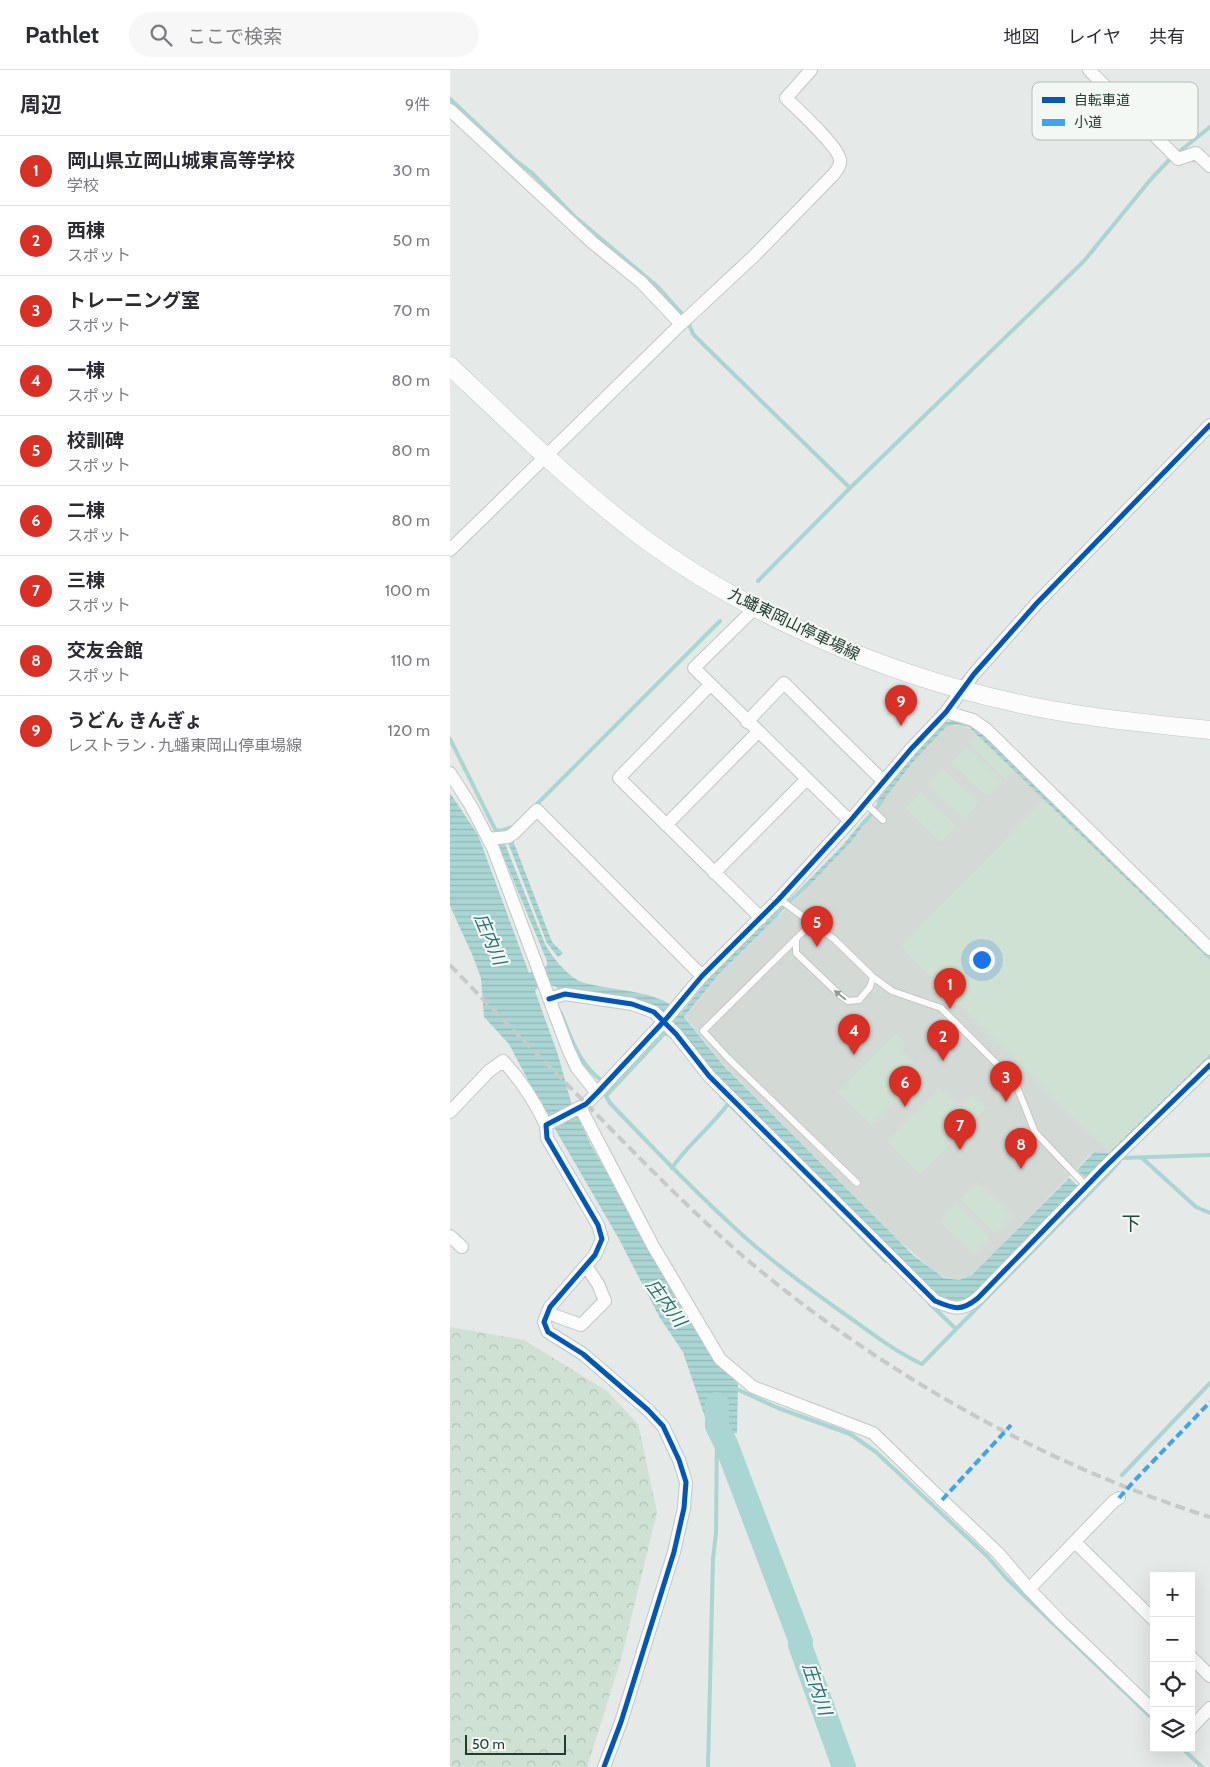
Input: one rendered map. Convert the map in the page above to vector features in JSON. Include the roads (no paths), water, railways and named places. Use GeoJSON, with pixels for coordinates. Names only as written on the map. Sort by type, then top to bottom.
{"type":"FeatureCollection","features":[{"type":"Feature","properties":{"kind":"main road","name":"九蟠東岡山停車場線"},"geometry":{"type":"LineString","coordinates":[[450,366],[545,457],[635,532],[682,565],[755,608],[862,657],[962,690],[1075,714],[1210,729]]}},
{"type":"Feature","properties":{"kind":"street"},"geometry":{"type":"LineString","coordinates":[[450,550],[685,320],[755,255],[839,168],[840,160],[837,152],[786,98],[811,70]]}},
{"type":"Feature","properties":{"kind":"street"},"geometry":{"type":"LineString","coordinates":[[1089,70],[1101,82]]}},
{"type":"Feature","properties":{"kind":"street"},"geometry":{"type":"LineString","coordinates":[[450,110],[593,243],[685,320]]}},
{"type":"Feature","properties":{"kind":"street"},"geometry":{"type":"LineString","coordinates":[[1160,140],[1175,155],[1196,153],[1210,166]]}},
{"type":"Feature","properties":{"kind":"street"},"geometry":{"type":"LineString","coordinates":[[548,1124],[578,1108],[597,1093],[677,1007],[702,976],[761,918],[783,902],[850,821],[867,806],[883,781],[911,748],[946,712],[974,674],[1037,603],[1210,425]]}},
{"type":"Feature","properties":{"kind":"street"},"geometry":{"type":"LineString","coordinates":[[755,608],[694,668],[850,821]]}},
{"type":"Feature","properties":{"kind":"street"},"geometry":{"type":"LineString","coordinates":[[747,722],[784,683],[883,781]]}},
{"type":"Feature","properties":{"kind":"street"},"geometry":{"type":"LineString","coordinates":[[710,685],[619,778],[761,918]]}},
{"type":"Feature","properties":{"kind":"street"},"geometry":{"type":"LineString","coordinates":[[946,712],[973,720],[987,730],[1210,950]]}},
{"type":"Feature","properties":{"kind":"street"},"geometry":{"type":"LineString","coordinates":[[666,825],[758,732]]}},
{"type":"Feature","properties":{"kind":"street"},"geometry":{"type":"LineString","coordinates":[[450,773],[494,838],[503,873],[577,1068],[597,1093]]}},
{"type":"Feature","properties":{"kind":"street"},"geometry":{"type":"LineString","coordinates":[[714,873],[807,779]]}},
{"type":"Feature","properties":{"kind":"street"},"geometry":{"type":"LineString","coordinates":[[494,838],[508,837],[537,810],[702,976]]}},
{"type":"Feature","properties":{"kind":"street"},"geometry":{"type":"LineString","coordinates":[[551,996],[564,994],[632,1004],[654,1012],[665,1020],[709,1076],[936,1301],[953,1309],[961,1308],[978,1298],[1084,1185],[1210,1065]]}},
{"type":"Feature","properties":{"kind":"street"},"geometry":{"type":"LineString","coordinates":[[450,1112],[489,1071],[503,1061],[513,1072],[548,1124],[547,1138],[598,1225],[602,1239],[595,1255],[548,1311],[544,1322],[548,1332],[583,1354],[648,1410],[663,1426],[679,1460],[686,1482],[684,1508],[674,1552],[621,1722],[604,1767]]}},
{"type":"Feature","properties":{"kind":"street"},"geometry":{"type":"LineString","coordinates":[[578,1108],[653,1246],[720,1359],[753,1387],[873,1433],[998,1553],[1029,1589],[1150,1707]]}},
{"type":"Feature","properties":{"kind":"street"},"geometry":{"type":"LineString","coordinates":[[450,1236],[462,1247]]}},
{"type":"Feature","properties":{"kind":"street"},"geometry":{"type":"LineString","coordinates":[[548,1311],[581,1326],[605,1301],[598,1284],[586,1266]]}},
{"type":"Feature","properties":{"kind":"street"},"geometry":{"type":"LineString","coordinates":[[1029,1589],[1119,1498]]}},
{"type":"Feature","properties":{"kind":"street"},"geometry":{"type":"LineString","coordinates":[[1075,1542],[1151,1617]]}},
{"type":"Feature","properties":{"kind":"street"},"geometry":{"type":"LineString","coordinates":[[1195,1661],[1210,1676]]}},
{"type":"Feature","properties":{"kind":"street"},"geometry":{"type":"LineString","coordinates":[[1195,1724],[1210,1708]]}},
{"type":"Feature","properties":{"kind":"lane"},"geometry":{"type":"LineString","coordinates":[[867,806],[883,820]]}},
{"type":"Feature","properties":{"kind":"lane"},"geometry":{"type":"LineString","coordinates":[[783,902],[834,939],[873,977],[892,991],[941,1008],[1015,1082],[1035,1132],[1084,1185]]}},
{"type":"Feature","properties":{"kind":"lane"},"geometry":{"type":"LineString","coordinates":[[812,923],[703,1031],[728,1058],[857,1183]]}},
{"type":"Feature","properties":{"kind":"lane"},"geometry":{"type":"LineString","coordinates":[[796,939],[796,953],[848,1001],[860,1000],[870,987],[873,977]]}},
{"type":"Feature","properties":{"kind":"water"},"geometry":{"type":"Polygon","coordinates":[[[958,720],[972,724],[1210,955],[1210,960],[969,727],[947,726],[913,762],[880,805],[876,802],[910,759],[934,733],[946,722],[958,720]]]}},
{"type":"Feature","properties":{"kind":"water"},"geometry":{"type":"Polygon","coordinates":[[[450,793],[478,835],[529,973],[547,966],[547,961],[497,841],[503,839],[545,944],[564,969],[581,982],[652,996],[673,1006],[681,1013],[715,971],[776,912],[779,915],[720,973],[684,1017],[723,1065],[914,1256],[944,1278],[959,1280],[972,1275],[1069,1178],[1079,1187],[969,1301],[959,1304],[940,1297],[716,1075],[661,1013],[562,991],[554,986],[538,987],[535,991],[558,1055],[571,1102],[591,1145],[717,1362],[738,1384],[737,1433],[711,1435],[683,1352],[660,1318],[619,1239],[540,1103],[509,1044],[484,1017],[481,978],[450,906],[450,793]]]}},
{"type":"Feature","properties":{"kind":"water"},"geometry":{"type":"Polygon","coordinates":[[[865,818],[867,821],[851,842],[805,890],[802,887],[843,845],[865,818]]]}},
{"type":"Feature","properties":{"kind":"water"},"geometry":{"type":"Polygon","coordinates":[[[512,838],[552,942],[563,953],[558,957],[547,943],[507,840],[512,838]]]}},
{"type":"Feature","properties":{"kind":"water"},"geometry":{"type":"Polygon","coordinates":[[[1210,1054],[1210,1059],[1087,1180],[1077,1170],[1094,1152],[1108,1153],[1210,1054]]]}},
{"type":"Feature","properties":{"kind":"waterway"},"geometry":{"type":"LineString","coordinates":[[450,99],[515,160],[532,173],[574,216],[658,287],[684,316]]}},
{"type":"Feature","properties":{"kind":"waterway"},"geometry":{"type":"LineString","coordinates":[[1198,137],[1210,127]]}},
{"type":"Feature","properties":{"kind":"waterway"},"geometry":{"type":"LineString","coordinates":[[758,581],[850,488],[1084,261],[1151,179],[1170,159],[1194,140]]}},
{"type":"Feature","properties":{"kind":"waterway"},"geometry":{"type":"LineString","coordinates":[[688,322],[693,334],[850,488]]}},
{"type":"Feature","properties":{"kind":"waterway"},"geometry":{"type":"LineString","coordinates":[[534,807],[720,621]]}},
{"type":"Feature","properties":{"kind":"waterway"},"geometry":{"type":"LineString","coordinates":[[450,739],[498,835]]}},
{"type":"Feature","properties":{"kind":"waterway"},"geometry":{"type":"LineString","coordinates":[[864,823],[882,801]]}},
{"type":"Feature","properties":{"kind":"waterway"},"geometry":{"type":"LineString","coordinates":[[496,830],[500,831],[513,827]]}},
{"type":"Feature","properties":{"kind":"waterway"},"geometry":{"type":"LineString","coordinates":[[774,916],[807,885]]}},
{"type":"Feature","properties":{"kind":"waterway"},"geometry":{"type":"LineString","coordinates":[[561,1013],[572,1041],[587,1067],[602,1081],[604,1079]]}},
{"type":"Feature","properties":{"kind":"waterway"},"geometry":{"type":"LineString","coordinates":[[671,1037],[669,1034],[664,1034],[606,1096],[610,1103],[695,1190],[759,1249],[804,1285],[869,1332],[922,1364],[1119,1162]]}},
{"type":"Feature","properties":{"kind":"waterway"},"geometry":{"type":"LineString","coordinates":[[721,1096],[886,1261]]}},
{"type":"Feature","properties":{"kind":"waterway"},"geometry":{"type":"LineString","coordinates":[[672,1168],[728,1104]]}},
{"type":"Feature","properties":{"kind":"waterway"},"geometry":{"type":"LineString","coordinates":[[1120,1158],[1210,1155]]}},
{"type":"Feature","properties":{"kind":"waterway"},"geometry":{"type":"LineString","coordinates":[[1142,1158],[1196,1207],[1210,1213]]}},
{"type":"Feature","properties":{"kind":"waterway"},"geometry":{"type":"LineString","coordinates":[[930,1304],[956,1329]]}},
{"type":"Feature","properties":{"kind":"waterway"},"geometry":{"type":"LineString","coordinates":[[1122,1475],[1210,1383]]}},
{"type":"Feature","properties":{"kind":"waterway"},"geometry":{"type":"LineString","coordinates":[[734,1388],[778,1408],[850,1434],[876,1452],[987,1556],[1007,1579],[1150,1716]]}},
{"type":"Feature","properties":{"kind":"waterway","name":"庄内川"},"geometry":{"type":"LineString","coordinates":[[717,1404],[717,1426],[726,1444],[801,1642],[800,1645],[844,1767]]}},
{"type":"Feature","properties":{"kind":"waterway"},"geometry":{"type":"LineString","coordinates":[[708,1767],[713,1559],[716,1533],[717,1429]]}},
{"type":"Feature","properties":{"kind":"waterway"},"geometry":{"type":"LineString","coordinates":[[1186,1752],[1202,1767]]}},
{"type":"Feature","properties":{"kind":"railway"},"geometry":{"type":"LineString","coordinates":[[450,965],[676,1195],[745,1258],[797,1300],[907,1376],[1025,1442],[1085,1470],[1147,1495],[1210,1517]]}},
{"type":"Feature","properties":{"kind":"place","name":"うどん きんぎょ"},"geometry":{"type":"Point","coordinates":[901,726]}},
{"type":"Feature","properties":{"kind":"place","name":"校訓碑"},"geometry":{"type":"Point","coordinates":[817,947]}},
{"type":"Feature","properties":{"kind":"place","name":"岡山県立岡山城東高等学校"},"geometry":{"type":"Point","coordinates":[950,1009]}},
{"type":"Feature","properties":{"kind":"place","name":"一棟"},"geometry":{"type":"Point","coordinates":[854,1055]}},
{"type":"Feature","properties":{"kind":"place","name":"西棟"},"geometry":{"type":"Point","coordinates":[943,1061]}},
{"type":"Feature","properties":{"kind":"place","name":"トレーニング室"},"geometry":{"type":"Point","coordinates":[1006,1102]}},
{"type":"Feature","properties":{"kind":"place","name":"二棟"},"geometry":{"type":"Point","coordinates":[905,1107]}},
{"type":"Feature","properties":{"kind":"place","name":"三棟"},"geometry":{"type":"Point","coordinates":[960,1150]}},
{"type":"Feature","properties":{"kind":"place","name":"交友会館"},"geometry":{"type":"Point","coordinates":[1021,1169]}},
{"type":"Feature","properties":{"kind":"district","name":"下"},"geometry":{"type":"Point","coordinates":[1131,1223]}}]}
